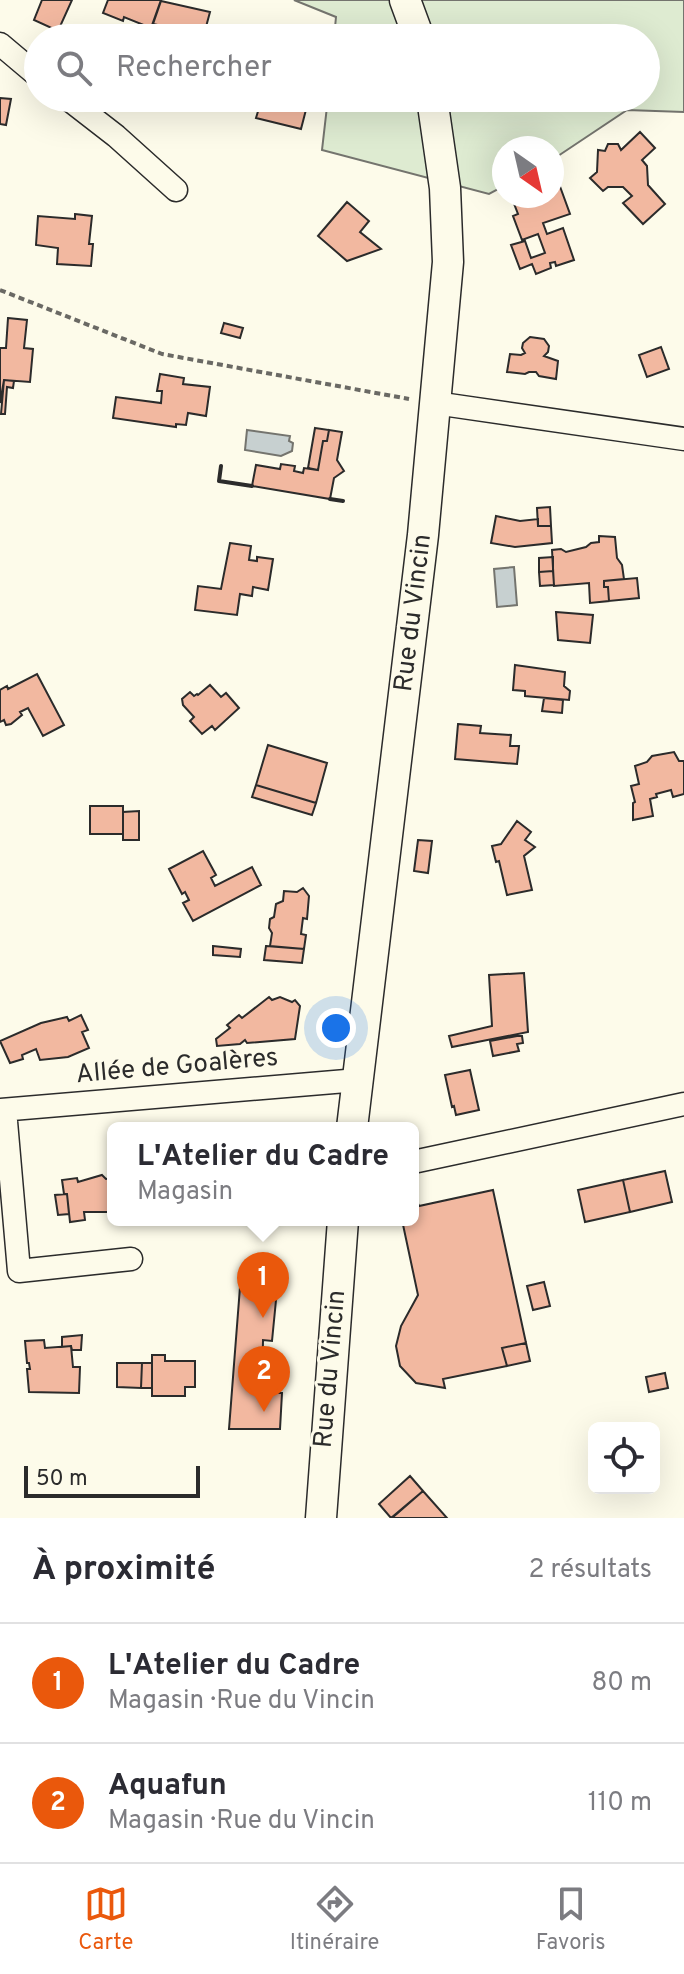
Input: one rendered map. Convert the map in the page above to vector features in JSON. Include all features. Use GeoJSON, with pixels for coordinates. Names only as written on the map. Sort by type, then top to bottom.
{"type":"FeatureCollection","features":[{"type":"Feature","properties":{"kind":"main road"},"geometry":{"type":"LineString","coordinates":[[405,0],[414,24]]}},
{"type":"Feature","properties":{"kind":"main road","name":"Rue du Vincin"},"geometry":{"type":"LineString","coordinates":[[353,1122],[423,535],[448,262],[445,188],[434,112]]}},
{"type":"Feature","properties":{"kind":"main road","name":"Rue du Vincin"},"geometry":{"type":"LineString","coordinates":[[321,1518],[343,1226]]}},
{"type":"Feature","properties":{"kind":"street"},"geometry":{"type":"LineString","coordinates":[[0,44],[24,64]]}},
{"type":"Feature","properties":{"kind":"street"},"geometry":{"type":"LineString","coordinates":[[85,112],[176,190]]}},
{"type":"Feature","properties":{"kind":"street"},"geometry":{"type":"LineString","coordinates":[[435,403],[684,439]]}},
{"type":"Feature","properties":{"kind":"street","name":"Allée de Goalères"},"geometry":{"type":"LineString","coordinates":[[3,1110],[358,1080]]}},
{"type":"Feature","properties":{"kind":"street"},"geometry":{"type":"LineString","coordinates":[[419,1161],[684,1104]]}},
{"type":"Feature","properties":{"kind":"street"},"geometry":{"type":"LineString","coordinates":[[3,1110],[9,1272],[131,1259]]}},
{"type":"Feature","properties":{"kind":"path"},"geometry":{"type":"LineString","coordinates":[[0,290],[162,354],[435,403]]}},
{"type":"Feature","properties":{"kind":"green space"},"geometry":{"type":"Polygon","coordinates":[[[294,0],[684,0],[684,112],[660,111],[660,24],[335,24],[336,17],[294,0]]]}},
{"type":"Feature","properties":{"kind":"green space"},"geometry":{"type":"Polygon","coordinates":[[[326,112],[624,112],[564,152],[564,136],[492,136],[492,192],[322,150],[326,112]]]}},
{"type":"Feature","properties":{"kind":"shaded area"},"geometry":{"type":"Polygon","coordinates":[[[247,430],[290,436],[292,451],[281,456],[245,450],[247,430]]]}},
{"type":"Feature","properties":{"kind":"shaded area"},"geometry":{"type":"Polygon","coordinates":[[[514,567],[517,605],[497,607],[494,569],[514,567]]]}},
{"type":"Feature","properties":{"kind":"building"},"geometry":{"type":"Polygon","coordinates":[[[42,0],[72,0],[61,24],[43,24],[34,20],[42,0]]]}},
{"type":"Feature","properties":{"kind":"building"},"geometry":{"type":"Polygon","coordinates":[[[108,0],[161,0],[152,24],[141,24],[124,17],[123,21],[103,13],[108,0]]]}},
{"type":"Feature","properties":{"kind":"building"},"geometry":{"type":"Polygon","coordinates":[[[161,1],[210,12],[207,24],[153,24],[161,1]]]}},
{"type":"Feature","properties":{"kind":"building"},"geometry":{"type":"Polygon","coordinates":[[[0,98],[11,99],[6,125],[0,124],[0,98]]]}},
{"type":"Feature","properties":{"kind":"building"},"geometry":{"type":"Polygon","coordinates":[[[258,112],[305,112],[301,129],[256,118],[258,112]]]}},
{"type":"Feature","properties":{"kind":"building"},"geometry":{"type":"Polygon","coordinates":[[[640,132],[655,148],[642,160],[647,166],[648,185],[665,204],[643,224],[623,203],[632,196],[623,187],[608,187],[603,191],[590,178],[597,172],[598,150],[605,151],[608,144],[618,144],[621,150],[640,132]]]}},
{"type":"Feature","properties":{"kind":"building"},"geometry":{"type":"Polygon","coordinates":[[[564,198],[570,214],[543,223],[547,234],[563,228],[574,260],[556,266],[555,262],[550,263],[551,268],[536,274],[532,264],[520,269],[511,245],[525,241],[531,258],[545,253],[538,234],[522,240],[513,216],[518,214],[516,208],[564,208],[564,198]]]}},
{"type":"Feature","properties":{"kind":"building"},"geometry":{"type":"Polygon","coordinates":[[[347,202],[369,221],[360,232],[381,249],[347,261],[318,236],[347,202]]]}},
{"type":"Feature","properties":{"kind":"building"},"geometry":{"type":"Polygon","coordinates":[[[75,214],[92,216],[89,244],[93,244],[91,266],[57,264],[58,248],[36,245],[38,216],[75,219],[75,214]]]}},
{"type":"Feature","properties":{"kind":"building"},"geometry":{"type":"Polygon","coordinates":[[[8,318],[27,320],[24,348],[33,349],[30,382],[4,380],[0,403],[0,348],[6,348],[8,318]]]}},
{"type":"Feature","properties":{"kind":"building"},"geometry":{"type":"Polygon","coordinates":[[[224,323],[243,328],[240,338],[221,333],[224,323]]]}},
{"type":"Feature","properties":{"kind":"building"},"geometry":{"type":"Polygon","coordinates":[[[530,337],[544,339],[549,346],[544,356],[558,361],[556,379],[539,376],[536,372],[507,372],[510,354],[525,353],[523,343],[530,337]]]}},
{"type":"Feature","properties":{"kind":"building"},"geometry":{"type":"Polygon","coordinates":[[[661,347],[669,369],[647,377],[639,355],[661,347]]]}},
{"type":"Feature","properties":{"kind":"building"},"geometry":{"type":"Polygon","coordinates":[[[160,374],[184,378],[183,384],[210,387],[206,416],[188,413],[186,425],[176,424],[176,427],[113,418],[116,397],[161,403],[162,391],[157,391],[160,374]]]}},
{"type":"Feature","properties":{"kind":"building"},"geometry":{"type":"Polygon","coordinates":[[[4,380],[14,381],[13,388],[7,387],[5,414],[1,414],[4,380]]]}},
{"type":"Feature","properties":{"kind":"building"},"geometry":{"type":"Polygon","coordinates":[[[315,428],[329,430],[327,441],[323,441],[318,470],[308,468],[315,428]]]}},
{"type":"Feature","properties":{"kind":"building"},"geometry":{"type":"Polygon","coordinates":[[[329,430],[342,432],[337,460],[344,471],[334,478],[330,499],[252,486],[256,465],[280,469],[281,464],[295,466],[294,471],[303,473],[304,468],[318,470],[323,441],[327,441],[329,430]]]}},
{"type":"Feature","properties":{"kind":"building"},"geometry":{"type":"Polygon","coordinates":[[[550,507],[551,526],[538,526],[537,508],[550,507]]]}},
{"type":"Feature","properties":{"kind":"building"},"geometry":{"type":"Polygon","coordinates":[[[496,516],[520,521],[538,519],[538,526],[551,526],[552,543],[515,547],[491,543],[496,516]]]}},
{"type":"Feature","properties":{"kind":"building"},"geometry":{"type":"Polygon","coordinates":[[[599,536],[615,537],[617,558],[622,565],[624,579],[604,581],[604,587],[608,587],[609,601],[590,603],[589,583],[554,586],[552,550],[566,552],[586,547],[599,542],[599,536]]]}},
{"type":"Feature","properties":{"kind":"building"},"geometry":{"type":"Polygon","coordinates":[[[230,543],[251,546],[249,560],[257,561],[257,557],[273,559],[268,590],[253,587],[252,596],[240,594],[237,615],[195,610],[198,586],[221,589],[230,543]]]}},
{"type":"Feature","properties":{"kind":"building"},"geometry":{"type":"Polygon","coordinates":[[[553,557],[553,571],[539,572],[539,558],[553,557]]]}},
{"type":"Feature","properties":{"kind":"building"},"geometry":{"type":"Polygon","coordinates":[[[553,571],[554,585],[540,586],[539,572],[553,571]]]}},
{"type":"Feature","properties":{"kind":"building"},"geometry":{"type":"Polygon","coordinates":[[[637,578],[639,598],[609,601],[608,587],[604,587],[604,581],[637,578]]]}},
{"type":"Feature","properties":{"kind":"building"},"geometry":{"type":"Polygon","coordinates":[[[556,612],[593,615],[590,643],[558,640],[556,612]]]}},
{"type":"Feature","properties":{"kind":"building"},"geometry":{"type":"Polygon","coordinates":[[[515,665],[565,672],[564,686],[570,691],[569,700],[525,696],[525,691],[513,690],[515,665]]]}},
{"type":"Feature","properties":{"kind":"building"},"geometry":{"type":"Polygon","coordinates":[[[37,674],[64,725],[43,736],[28,708],[20,712],[22,715],[11,724],[6,725],[4,720],[0,722],[0,690],[37,674]]]}},
{"type":"Feature","properties":{"kind":"building"},"geometry":{"type":"Polygon","coordinates":[[[210,685],[221,697],[226,693],[239,708],[215,730],[212,726],[202,734],[190,721],[194,717],[183,705],[182,699],[190,692],[198,695],[210,685]]]}},
{"type":"Feature","properties":{"kind":"building"},"geometry":{"type":"Polygon","coordinates":[[[544,698],[563,700],[562,713],[542,711],[544,698]]]}},
{"type":"Feature","properties":{"kind":"building"},"geometry":{"type":"Polygon","coordinates":[[[458,724],[481,726],[480,733],[511,735],[510,746],[519,746],[517,764],[455,759],[458,724]]]}},
{"type":"Feature","properties":{"kind":"building"},"geometry":{"type":"Polygon","coordinates":[[[268,745],[327,763],[316,803],[256,785],[268,745]]]}},
{"type":"Feature","properties":{"kind":"building"},"geometry":{"type":"Polygon","coordinates":[[[674,752],[679,761],[684,761],[684,794],[673,797],[671,790],[656,794],[657,797],[650,799],[653,816],[633,820],[635,802],[631,786],[639,784],[635,766],[647,762],[652,756],[674,752]]]}},
{"type":"Feature","properties":{"kind":"building"},"geometry":{"type":"Polygon","coordinates":[[[256,785],[316,803],[312,815],[252,797],[256,785]]]}},
{"type":"Feature","properties":{"kind":"building"},"geometry":{"type":"Polygon","coordinates":[[[90,806],[123,806],[123,834],[90,834],[90,806]]]}},
{"type":"Feature","properties":{"kind":"building"},"geometry":{"type":"Polygon","coordinates":[[[139,811],[139,840],[123,840],[123,812],[139,811]]]}},
{"type":"Feature","properties":{"kind":"building"},"geometry":{"type":"Polygon","coordinates":[[[517,821],[531,832],[525,840],[535,847],[524,856],[532,890],[507,895],[492,846],[501,844],[517,821]]]}},
{"type":"Feature","properties":{"kind":"building"},"geometry":{"type":"Polygon","coordinates":[[[418,840],[432,841],[428,873],[414,871],[418,840]]]}},
{"type":"Feature","properties":{"kind":"building"},"geometry":{"type":"Polygon","coordinates":[[[203,851],[216,875],[211,878],[215,886],[252,867],[261,885],[193,921],[183,903],[189,900],[185,892],[182,894],[169,869],[203,851]]]}},
{"type":"Feature","properties":{"kind":"building"},"geometry":{"type":"Polygon","coordinates":[[[303,888],[309,896],[307,919],[303,918],[301,934],[306,935],[304,949],[270,946],[270,919],[274,917],[276,904],[283,901],[284,891],[297,892],[303,888]]]}},
{"type":"Feature","properties":{"kind":"building"},"geometry":{"type":"Polygon","coordinates":[[[213,946],[241,949],[240,957],[213,955],[213,946]]]}},
{"type":"Feature","properties":{"kind":"building"},"geometry":{"type":"Polygon","coordinates":[[[266,946],[304,949],[302,963],[264,960],[266,946]]]}},
{"type":"Feature","properties":{"kind":"building"},"geometry":{"type":"Polygon","coordinates":[[[524,973],[528,1032],[452,1047],[449,1036],[492,1026],[489,975],[524,973]]]}},
{"type":"Feature","properties":{"kind":"building"},"geometry":{"type":"Polygon","coordinates":[[[269,997],[272,1000],[280,997],[292,1002],[295,1000],[300,1006],[295,1039],[247,1043],[245,1040],[240,1044],[217,1046],[216,1039],[230,1028],[227,1025],[239,1015],[242,1018],[269,997]]]}},
{"type":"Feature","properties":{"kind":"building"},"geometry":{"type":"Polygon","coordinates":[[[81,1015],[88,1030],[82,1032],[89,1048],[68,1057],[40,1060],[36,1049],[22,1055],[23,1059],[10,1063],[0,1041],[41,1023],[67,1017],[69,1021],[81,1015]]]}},
{"type":"Feature","properties":{"kind":"building"},"geometry":{"type":"Polygon","coordinates":[[[522,1036],[523,1043],[517,1044],[519,1051],[493,1056],[490,1041],[522,1036]]]}},
{"type":"Feature","properties":{"kind":"building"},"geometry":{"type":"Polygon","coordinates":[[[470,1070],[479,1110],[456,1115],[445,1075],[470,1070]]]}},
{"type":"Feature","properties":{"kind":"building"},"geometry":{"type":"Polygon","coordinates":[[[665,1171],[672,1202],[630,1212],[623,1180],[665,1171]]]}},
{"type":"Feature","properties":{"kind":"building"},"geometry":{"type":"Polygon","coordinates":[[[102,1175],[107,1179],[107,1212],[84,1212],[85,1220],[70,1222],[62,1180],[77,1178],[78,1182],[102,1175]]]}},
{"type":"Feature","properties":{"kind":"building"},"geometry":{"type":"Polygon","coordinates":[[[623,1180],[630,1212],[585,1222],[578,1190],[623,1180]]]}},
{"type":"Feature","properties":{"kind":"building"},"geometry":{"type":"Polygon","coordinates":[[[493,1190],[526,1343],[502,1348],[507,1366],[443,1379],[445,1388],[416,1383],[400,1366],[396,1346],[401,1326],[418,1295],[403,1226],[419,1226],[419,1206],[493,1190]]]}},
{"type":"Feature","properties":{"kind":"building"},"geometry":{"type":"Polygon","coordinates":[[[67,1194],[69,1214],[58,1215],[55,1195],[67,1194]]]}},
{"type":"Feature","properties":{"kind":"building"},"geometry":{"type":"Polygon","coordinates":[[[544,1282],[550,1306],[533,1310],[527,1286],[544,1282]]]}},
{"type":"Feature","properties":{"kind":"building"},"geometry":{"type":"Polygon","coordinates":[[[240,1287],[263,1289],[263,1299],[276,1300],[272,1341],[263,1340],[262,1393],[282,1393],[280,1429],[229,1429],[240,1287]]]}},
{"type":"Feature","properties":{"kind":"building"},"geometry":{"type":"Polygon","coordinates":[[[82,1335],[81,1350],[62,1347],[62,1337],[82,1335]]]}},
{"type":"Feature","properties":{"kind":"building"},"geometry":{"type":"Polygon","coordinates":[[[44,1340],[45,1348],[71,1346],[73,1367],[80,1367],[79,1393],[29,1392],[27,1369],[30,1369],[25,1341],[44,1340]]]}},
{"type":"Feature","properties":{"kind":"building"},"geometry":{"type":"Polygon","coordinates":[[[526,1343],[530,1361],[507,1366],[502,1348],[526,1343]]]}},
{"type":"Feature","properties":{"kind":"building"},"geometry":{"type":"Polygon","coordinates":[[[152,1355],[165,1355],[165,1361],[195,1361],[195,1387],[185,1387],[185,1396],[152,1396],[152,1355]]]}},
{"type":"Feature","properties":{"kind":"building"},"geometry":{"type":"Polygon","coordinates":[[[117,1363],[142,1363],[141,1388],[117,1387],[117,1363]]]}},
{"type":"Feature","properties":{"kind":"building"},"geometry":{"type":"Polygon","coordinates":[[[142,1363],[152,1363],[152,1388],[141,1388],[142,1363]]]}},
{"type":"Feature","properties":{"kind":"building"},"geometry":{"type":"Polygon","coordinates":[[[665,1373],[668,1388],[649,1392],[646,1377],[665,1373]]]}},
{"type":"Feature","properties":{"kind":"building"},"geometry":{"type":"Polygon","coordinates":[[[410,1476],[423,1491],[391,1518],[379,1504],[410,1476]]]}},
{"type":"Feature","properties":{"kind":"building"},"geometry":{"type":"Polygon","coordinates":[[[423,1491],[447,1518],[392,1518],[423,1491]]]}},
{"type":"Feature","properties":{"kind":"wall"},"geometry":{"type":"LineString","coordinates":[[221,466],[219,481],[252,486]]}},
{"type":"Feature","properties":{"kind":"wall"},"geometry":{"type":"LineString","coordinates":[[330,499],[343,501]]}},
{"type":"Feature","properties":{"kind":"place","name":"L'Atelier du Cadre"},"geometry":{"type":"Point","coordinates":[263,1318]}},
{"type":"Feature","properties":{"kind":"place","name":"Aquafun"},"geometry":{"type":"Point","coordinates":[264,1412]}}]}
